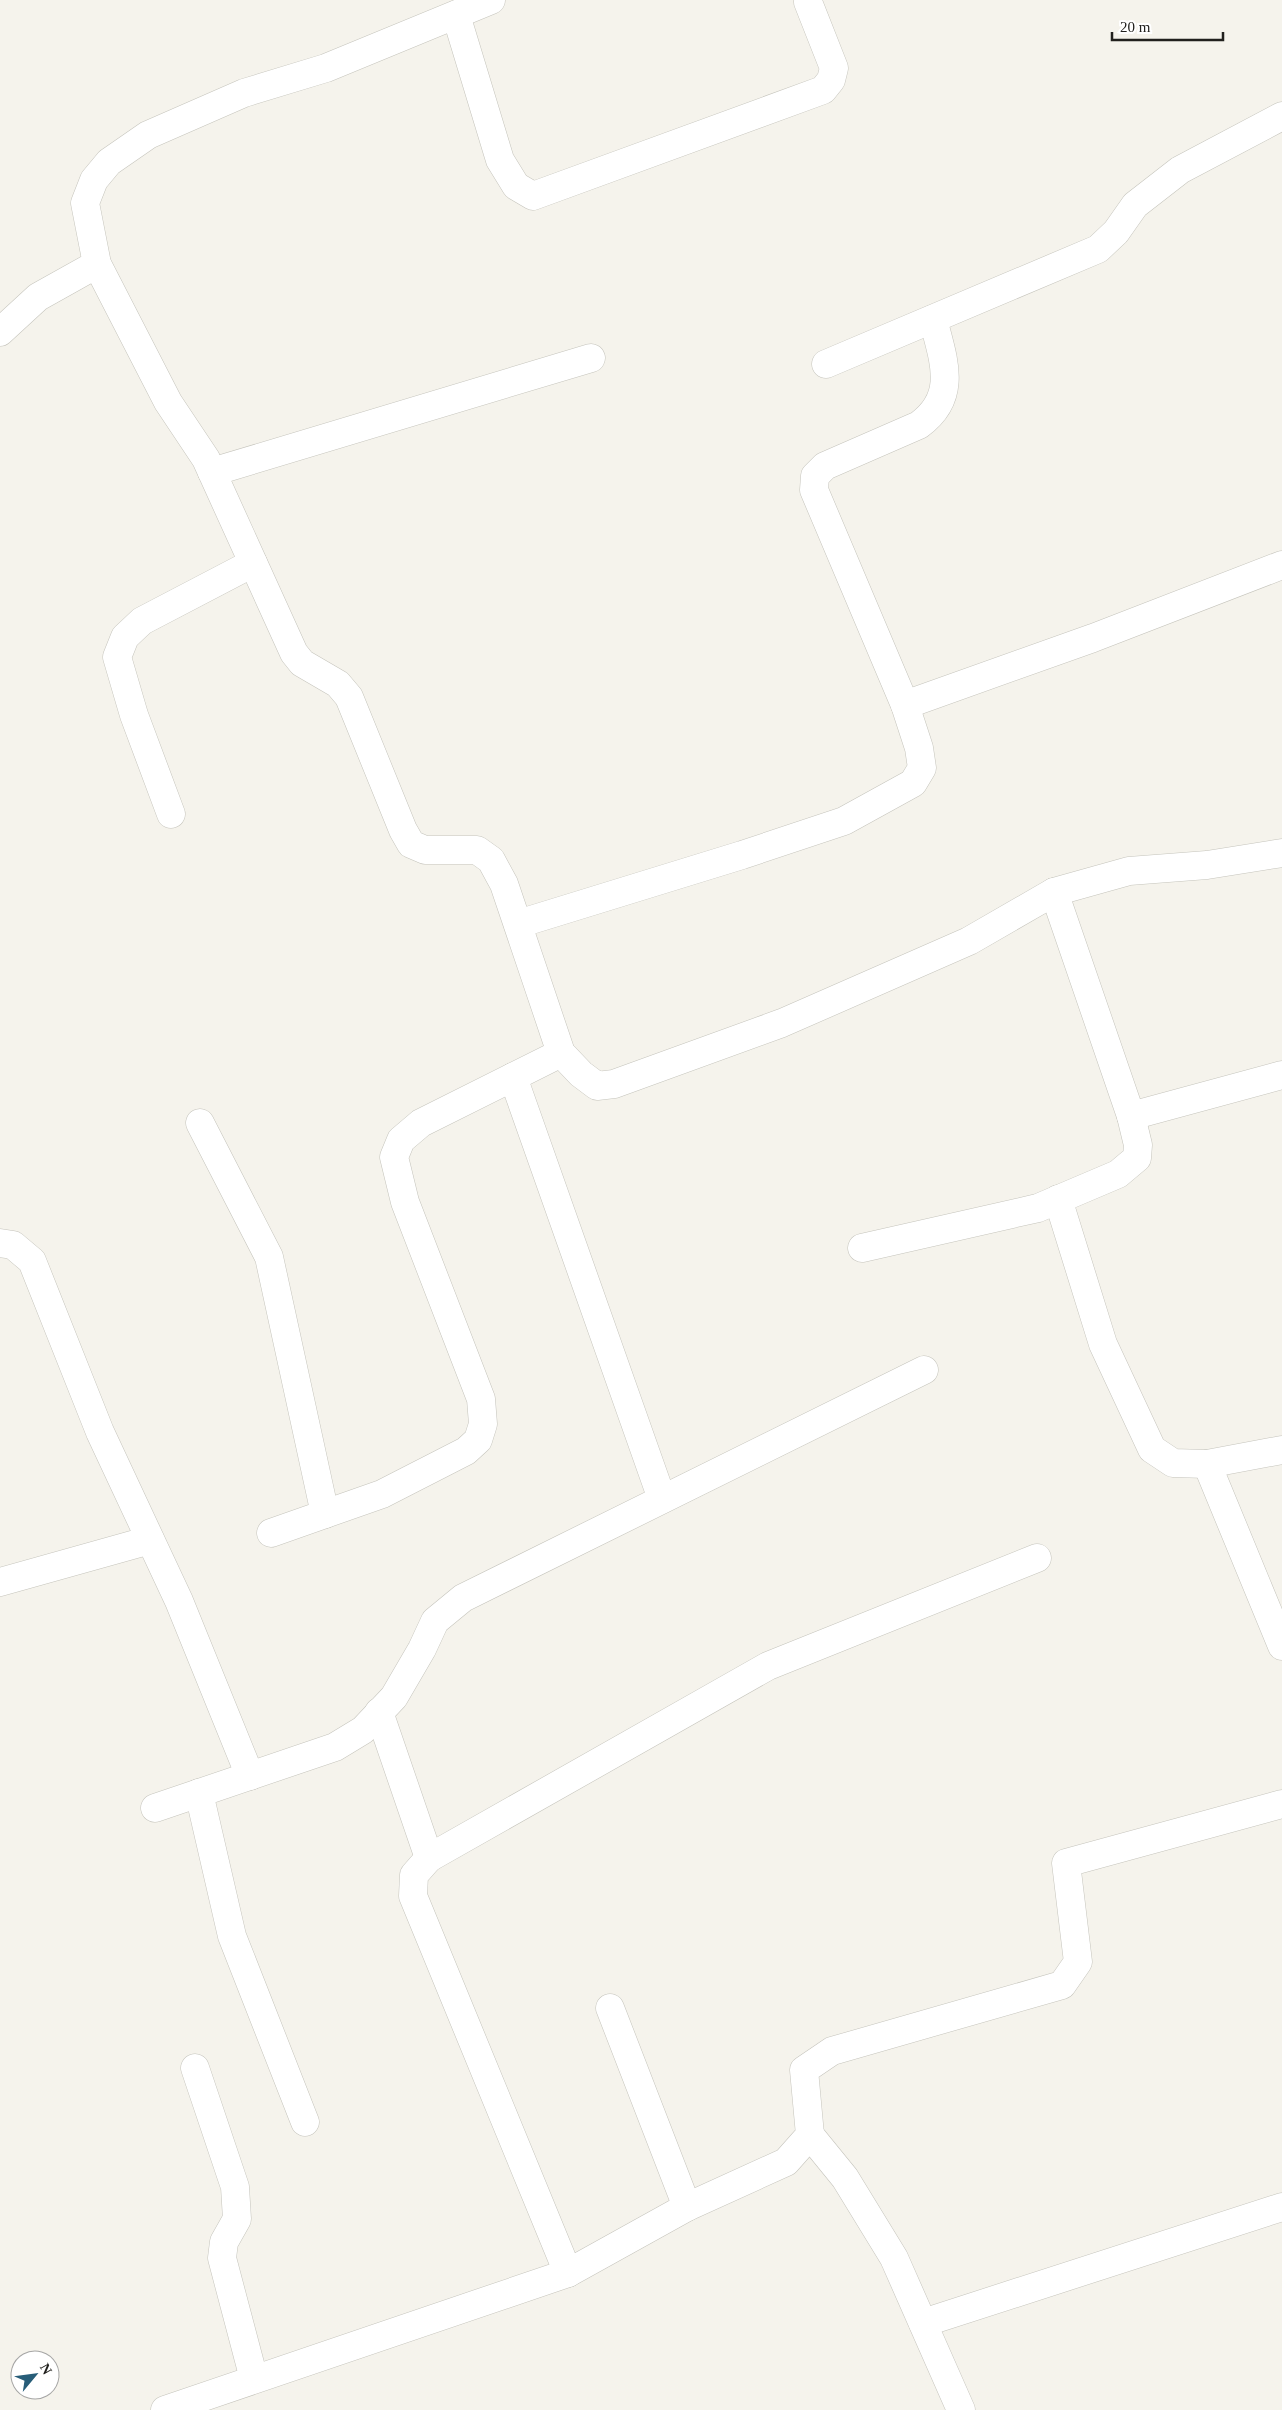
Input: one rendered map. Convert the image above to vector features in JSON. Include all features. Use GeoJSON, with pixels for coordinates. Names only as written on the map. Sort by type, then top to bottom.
{"type":"FeatureCollection","features":[{"type":"Feature","properties":{"kind":"street"},"geometry":{"type":"LineString","coordinates":[[491,0],[326,68],[244,93],[148,136],[109,162],[94,180],[86,203],[97,264],[168,402],[206,459],[294,653],[302,663],[338,684],[349,697],[403,830],[411,844],[425,850],[477,850],[490,860],[504,884],[562,1052],[581,1074],[597,1086],[614,1084],[782,1023],[969,941],[1054,892],[1130,871],[1207,865],[1282,853]]}},
{"type":"Feature","properties":{"kind":"street"},"geometry":{"type":"LineString","coordinates":[[456,14],[500,160],[516,186],[533,196],[823,90],[831,80],[834,68],[808,2]]}},
{"type":"Feature","properties":{"kind":"street"},"geometry":{"type":"LineString","coordinates":[[826,364],[1098,249],[1116,232],[1135,205],[1180,170],[1282,116]]}},
{"type":"Feature","properties":{"kind":"street"},"geometry":{"type":"LineString","coordinates":[[0,332],[38,297],[97,264]]}},
{"type":"Feature","properties":{"kind":"street"},"geometry":{"type":"LineString","coordinates":[[518,924],[742,855],[844,821],[913,783],[922,768],[919,748],[905,705],[814,490],[815,476],[825,466],[919,425],[933,415],[943,390],[946,370],[933,319]]}},
{"type":"Feature","properties":{"kind":"street"},"geometry":{"type":"LineString","coordinates":[[212,472],[591,358]]}},
{"type":"Feature","properties":{"kind":"street"},"geometry":{"type":"LineString","coordinates":[[171,814],[134,715],[117,657],[125,637],[142,621],[253,563]]}},
{"type":"Feature","properties":{"kind":"street"},"geometry":{"type":"LineString","coordinates":[[905,705],[1093,638],[1282,565]]}},
{"type":"Feature","properties":{"kind":"street"},"geometry":{"type":"LineString","coordinates":[[862,1248],[1038,1208],[1118,1174],[1137,1158],[1138,1145],[1131,1116],[1054,892]]}},
{"type":"Feature","properties":{"kind":"street"},"geometry":{"type":"LineString","coordinates":[[272,1533],[382,1494],[466,1451],[478,1440],[482,1424],[481,1399],[405,1202],[394,1157],[401,1140],[421,1123],[562,1052]]}},
{"type":"Feature","properties":{"kind":"street"},"geometry":{"type":"LineString","coordinates":[[1131,1116],[1282,1075]]}},
{"type":"Feature","properties":{"kind":"street"},"geometry":{"type":"LineString","coordinates":[[513,1077],[662,1499]]}},
{"type":"Feature","properties":{"kind":"street"},"geometry":{"type":"LineString","coordinates":[[200,1123],[268,1257],[325,1514]]}},
{"type":"Feature","properties":{"kind":"street"},"geometry":{"type":"LineString","coordinates":[[1058,1200],[1103,1344],[1152,1449],[1173,1463],[1207,1464],[1282,1450]]}},
{"type":"Feature","properties":{"kind":"street"},"geometry":{"type":"LineString","coordinates":[[0,1243],[13,1245],[32,1261],[100,1432],[179,1601],[250,1776]]}},
{"type":"Feature","properties":{"kind":"street"},"geometry":{"type":"LineString","coordinates":[[155,1808],[335,1746],[363,1730],[394,1697],[422,1649],[435,1621],[462,1598],[924,1370]]}},
{"type":"Feature","properties":{"kind":"street"},"geometry":{"type":"LineString","coordinates":[[1207,1464],[1282,1646]]}},
{"type":"Feature","properties":{"kind":"street"},"geometry":{"type":"LineString","coordinates":[[0,1582],[150,1540]]}},
{"type":"Feature","properties":{"kind":"street"},"geometry":{"type":"LineString","coordinates":[[568,2273],[412,1896],[414,1875],[429,1858],[768,1666],[1037,1558]]}},
{"type":"Feature","properties":{"kind":"street"},"geometry":{"type":"LineString","coordinates":[[379,1712],[429,1858]]}},
{"type":"Feature","properties":{"kind":"street"},"geometry":{"type":"LineString","coordinates":[[199,1793],[232,1936],[304,2122]]}},
{"type":"Feature","properties":{"kind":"street"},"geometry":{"type":"LineString","coordinates":[[961,2410],[894,2258],[845,2178],[810,2135],[804,2070],[832,2051],[1062,1985],[1078,1962],[1066,1863],[1282,1804]]}},
{"type":"Feature","properties":{"kind":"street"},"geometry":{"type":"LineString","coordinates":[[610,2008],[686,2207]]}},
{"type":"Feature","properties":{"kind":"street"},"geometry":{"type":"LineString","coordinates":[[195,2068],[235,2187],[237,2219],[224,2242],[222,2258],[254,2379]]}},
{"type":"Feature","properties":{"kind":"street"},"geometry":{"type":"LineString","coordinates":[[165,2410],[568,2273],[686,2207],[786,2162],[810,2135]]}},
{"type":"Feature","properties":{"kind":"street"},"geometry":{"type":"LineString","coordinates":[[923,2323],[1282,2207]]}}]}
